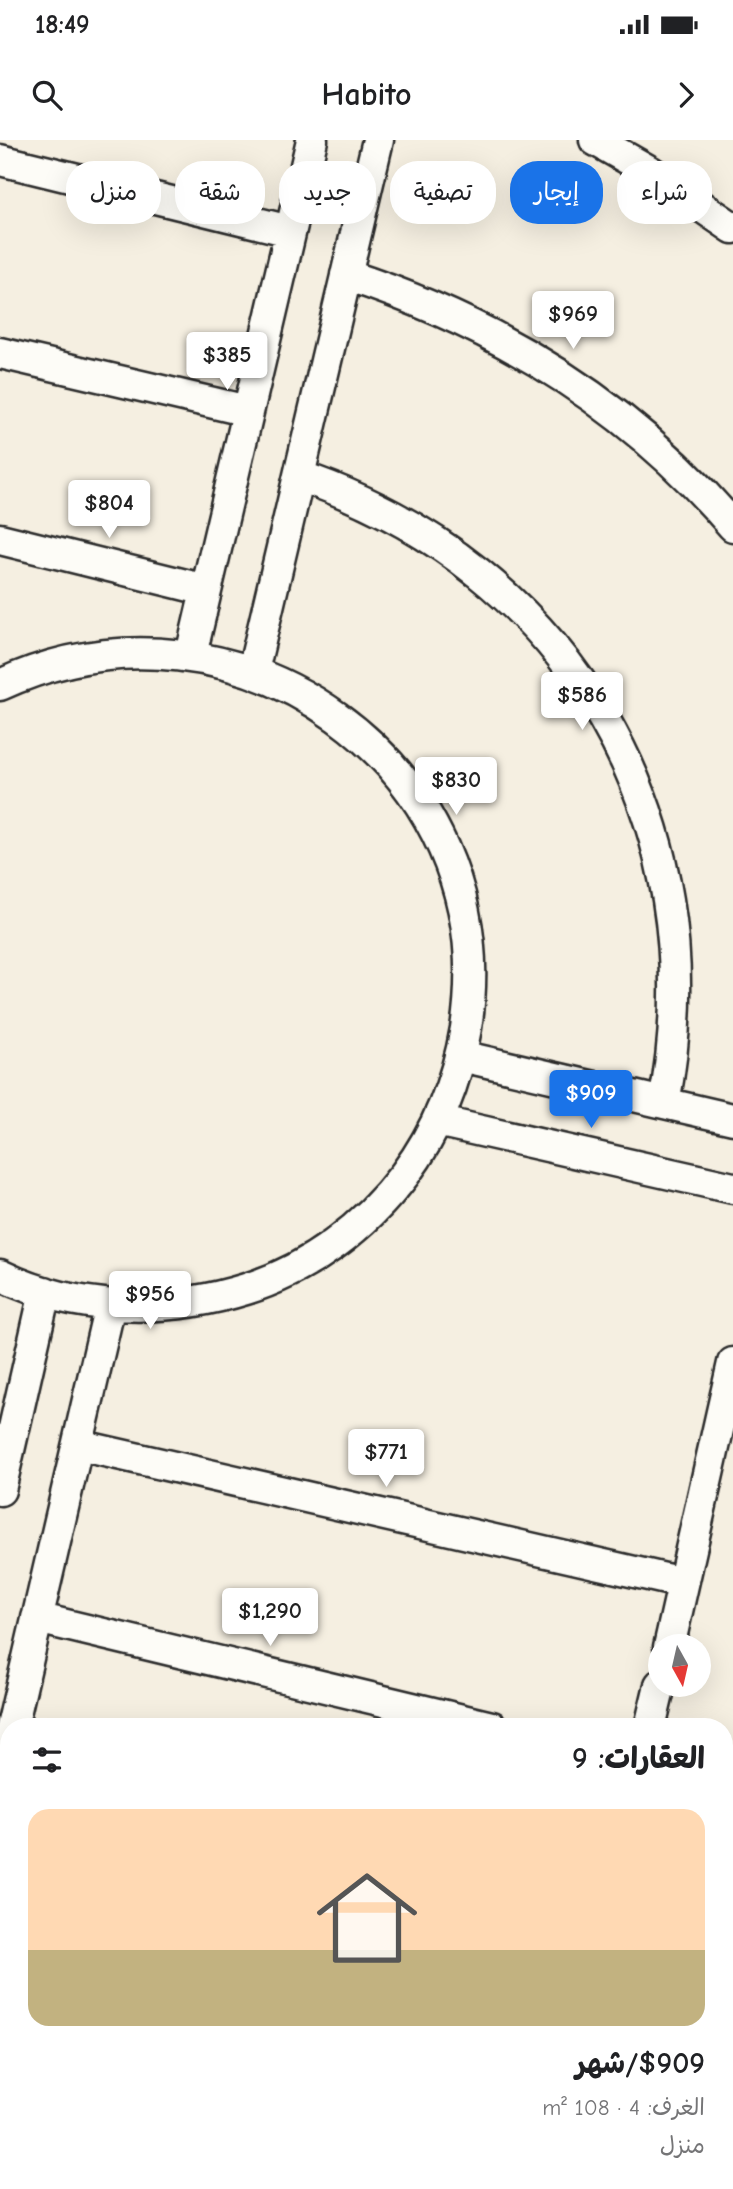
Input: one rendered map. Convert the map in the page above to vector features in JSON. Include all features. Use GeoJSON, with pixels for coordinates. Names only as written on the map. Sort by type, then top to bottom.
{"type":"FeatureCollection","features":[{"type":"Feature","properties":{"kind":"street"},"geometry":{"type":"LineString","coordinates":[[191,655],[312,140]]}},
{"type":"Feature","properties":{"kind":"street"},"geometry":{"type":"LineString","coordinates":[[253,671],[378,140]]}},
{"type":"Feature","properties":{"kind":"street"},"geometry":{"type":"LineString","coordinates":[[595,140],[651,172],[733,228]]}},
{"type":"Feature","properties":{"kind":"street"},"geometry":{"type":"LineString","coordinates":[[0,160],[290,231]]}},
{"type":"Feature","properties":{"kind":"street"},"geometry":{"type":"LineString","coordinates":[[346,275],[450,313],[513,344],[574,382],[631,424],[728,510]]}},
{"type":"Feature","properties":{"kind":"street"},"geometry":{"type":"LineString","coordinates":[[0,353],[248,411]]}},
{"type":"Feature","properties":{"kind":"street"},"geometry":{"type":"LineString","coordinates":[[299,476],[385,511],[437,541],[485,578],[529,619],[561,656],[602,715],[639,791],[652,825],[667,884],[675,944],[677,1004],[664,1103]]}},
{"type":"Feature","properties":{"kind":"street"},"geometry":{"type":"LineString","coordinates":[[0,539],[206,590]]}},
{"type":"Feature","properties":{"kind":"street"},"geometry":{"type":"LineString","coordinates":[[0,685],[29,671],[82,657],[136,652],[191,655],[253,671],[294,689],[340,718],[381,754],[415,796],[442,844],[460,895],[469,948],[470,1003],[461,1056],[437,1121],[418,1156],[385,1199],[345,1236],[300,1266],[260,1284],[218,1298],[175,1305],[110,1305],[45,1292],[0,1275]]}},
{"type":"Feature","properties":{"kind":"street"},"geometry":{"type":"LineString","coordinates":[[461,1056],[733,1119]]}},
{"type":"Feature","properties":{"kind":"street"},"geometry":{"type":"LineString","coordinates":[[437,1121],[733,1188]]}},
{"type":"Feature","properties":{"kind":"street"},"geometry":{"type":"LineString","coordinates":[[0,1490],[45,1292]]}},
{"type":"Feature","properties":{"kind":"street"},"geometry":{"type":"LineString","coordinates":[[14,1718],[110,1305]]}},
{"type":"Feature","properties":{"kind":"street"},"geometry":{"type":"LineString","coordinates":[[672,1634],[733,1363]]}},
{"type":"Feature","properties":{"kind":"street"},"geometry":{"type":"LineString","coordinates":[[78,1445],[683,1583]]}},
{"type":"Feature","properties":{"kind":"street"},"geometry":{"type":"LineString","coordinates":[[37,1618],[454,1718]]}},
{"type":"Feature","properties":{"kind":"street"},"geometry":{"type":"LineString","coordinates":[[652,1718],[657,1698]]}}]}
